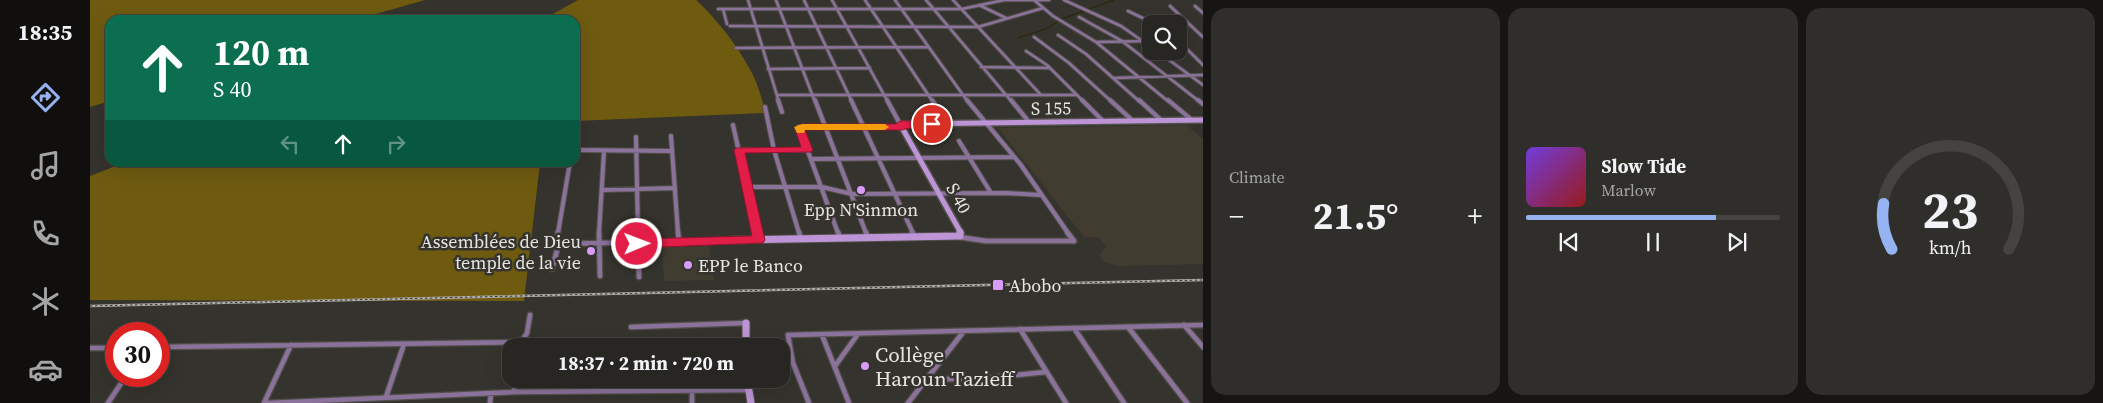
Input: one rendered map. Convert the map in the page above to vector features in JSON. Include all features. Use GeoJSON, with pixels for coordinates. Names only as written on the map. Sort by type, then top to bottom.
{"type":"FeatureCollection","features":[{"type":"Feature","properties":{"kind":"street"},"geometry":{"type":"LineString","coordinates":[[748,0],[782,112]]}},
{"type":"Feature","properties":{"kind":"street"},"geometry":{"type":"LineString","coordinates":[[776,0],[869,238]]}},
{"type":"Feature","properties":{"kind":"street"},"geometry":{"type":"LineString","coordinates":[[804,0],[897,194],[896,196],[916,238]]}},
{"type":"Feature","properties":{"kind":"street","name":"S 40"},"geometry":{"type":"LineString","coordinates":[[731,240],[958,237],[961,233],[832,0]]}},
{"type":"Feature","properties":{"kind":"street"},"geometry":{"type":"LineString","coordinates":[[865,0],[895,48],[948,124]]}},
{"type":"Feature","properties":{"kind":"street"},"geometry":{"type":"LineString","coordinates":[[895,0],[963,95],[1014,158],[1074,241],[986,241],[958,237]]}},
{"type":"Feature","properties":{"kind":"street"},"geometry":{"type":"LineString","coordinates":[[926,0],[1029,122]]}},
{"type":"Feature","properties":{"kind":"street"},"geometry":{"type":"LineString","coordinates":[[953,0],[1041,95]]}},
{"type":"Feature","properties":{"kind":"street"},"geometry":{"type":"LineString","coordinates":[[718,9],[962,9],[1004,0],[1049,0]]}},
{"type":"Feature","properties":{"kind":"street"},"geometry":{"type":"LineString","coordinates":[[1034,0],[1043,8],[1096,42],[1192,120]]}},
{"type":"Feature","properties":{"kind":"street"},"geometry":{"type":"LineString","coordinates":[[1064,0],[1097,14],[1142,40]]}},
{"type":"Feature","properties":{"kind":"street"},"geometry":{"type":"LineString","coordinates":[[979,5],[1006,18]]}},
{"type":"Feature","properties":{"kind":"street"},"geometry":{"type":"LineString","coordinates":[[1170,6],[1202,35]]}},
{"type":"Feature","properties":{"kind":"street"},"geometry":{"type":"LineString","coordinates":[[1195,6],[1203,13]]}},
{"type":"Feature","properties":{"kind":"street"},"geometry":{"type":"LineString","coordinates":[[723,9],[728,25],[978,27],[1043,8]]}},
{"type":"Feature","properties":{"kind":"street"},"geometry":{"type":"LineString","coordinates":[[1128,11],[1142,18]]}},
{"type":"Feature","properties":{"kind":"street"},"geometry":{"type":"LineString","coordinates":[[1079,17],[1122,42],[1203,104]]}},
{"type":"Feature","properties":{"kind":"street"},"geometry":{"type":"LineString","coordinates":[[1058,35],[1114,78],[1161,120]]}},
{"type":"Feature","properties":{"kind":"street"},"geometry":{"type":"LineString","coordinates":[[1034,37],[1069,63],[1133,121]]}},
{"type":"Feature","properties":{"kind":"street"},"geometry":{"type":"LineString","coordinates":[[1096,42],[1142,41]]}},
{"type":"Feature","properties":{"kind":"street"},"geometry":{"type":"LineString","coordinates":[[736,48],[928,47]]}},
{"type":"Feature","properties":{"kind":"street"},"geometry":{"type":"LineString","coordinates":[[1026,50],[1050,68],[1103,121]]}},
{"type":"Feature","properties":{"kind":"street"},"geometry":{"type":"LineString","coordinates":[[1187,50],[1203,65]]}},
{"type":"Feature","properties":{"kind":"street"},"geometry":{"type":"LineString","coordinates":[[1169,60],[1203,85]]}},
{"type":"Feature","properties":{"kind":"street"},"geometry":{"type":"LineString","coordinates":[[981,67],[1050,68]]}},
{"type":"Feature","properties":{"kind":"street"},"geometry":{"type":"LineString","coordinates":[[768,69],[870,68]]}},
{"type":"Feature","properties":{"kind":"street"},"geometry":{"type":"LineString","coordinates":[[1114,78],[1203,76]]}},
{"type":"Feature","properties":{"kind":"street"},"geometry":{"type":"LineString","coordinates":[[777,95],[1076,95]]}},
{"type":"Feature","properties":{"kind":"street"},"geometry":{"type":"LineString","coordinates":[[765,107],[774,150],[801,239]]}},
{"type":"Feature","properties":{"kind":"street","name":"S 155"},"geometry":{"type":"LineString","coordinates":[[901,125],[1203,120]]}},
{"type":"Feature","properties":{"kind":"street"},"geometry":{"type":"LineString","coordinates":[[733,125],[759,240]]}},
{"type":"Feature","properties":{"kind":"street"},"geometry":{"type":"LineString","coordinates":[[840,238],[799,127],[826,128],[901,125]]}},
{"type":"Feature","properties":{"kind":"street"},"geometry":{"type":"LineString","coordinates":[[670,136],[679,242]]}},
{"type":"Feature","properties":{"kind":"street"},"geometry":{"type":"LineString","coordinates":[[636,137],[639,277]]}},
{"type":"Feature","properties":{"kind":"street"},"geometry":{"type":"LineString","coordinates":[[960,141],[990,193]]}},
{"type":"Feature","properties":{"kind":"street"},"geometry":{"type":"LineString","coordinates":[[580,150],[671,151]]}},
{"type":"Feature","properties":{"kind":"street"},"geometry":{"type":"LineString","coordinates":[[600,276],[598,244],[604,150]]}},
{"type":"Feature","properties":{"kind":"street"},"geometry":{"type":"LineString","coordinates":[[739,150],[808,150]]}},
{"type":"Feature","properties":{"kind":"street"},"geometry":{"type":"LineString","coordinates":[[811,159],[1014,158]]}},
{"type":"Feature","properties":{"kind":"street"},"geometry":{"type":"LineString","coordinates":[[552,269],[559,244],[557,240],[569,167]]}},
{"type":"Feature","properties":{"kind":"street"},"geometry":{"type":"LineString","coordinates":[[747,188],[822,187],[852,194],[990,193],[1040,195]]}},
{"type":"Feature","properties":{"kind":"street"},"geometry":{"type":"LineString","coordinates":[[602,190],[675,188]]}},
{"type":"Feature","properties":{"kind":"street"},"geometry":{"type":"LineString","coordinates":[[559,244],[637,244],[731,240]]}},
{"type":"Feature","properties":{"kind":"street"},"geometry":{"type":"LineString","coordinates":[[524,338],[527,333],[530,315]]}},
{"type":"Feature","properties":{"kind":"street"},"geometry":{"type":"LineString","coordinates":[[631,327],[746,323],[746,338]]}},
{"type":"Feature","properties":{"kind":"street"},"geometry":{"type":"LineString","coordinates":[[1184,325],[1203,347]]}},
{"type":"Feature","properties":{"kind":"street"},"geometry":{"type":"LineString","coordinates":[[809,403],[793,363],[788,335],[1203,325]]}},
{"type":"Feature","properties":{"kind":"street"},"geometry":{"type":"LineString","coordinates":[[1128,327],[1187,403]]}},
{"type":"Feature","properties":{"kind":"street"},"geometry":{"type":"LineString","coordinates":[[1074,328],[1124,403]]}},
{"type":"Feature","properties":{"kind":"street"},"geometry":{"type":"LineString","coordinates":[[1020,330],[1066,403]]}},
{"type":"Feature","properties":{"kind":"street"},"geometry":{"type":"LineString","coordinates":[[908,403],[964,331]]}},
{"type":"Feature","properties":{"kind":"street"},"geometry":{"type":"LineString","coordinates":[[834,366],[858,334]]}},
{"type":"Feature","properties":{"kind":"street"},"geometry":{"type":"LineString","coordinates":[[822,335],[849,403]]}},
{"type":"Feature","properties":{"kind":"street"},"geometry":{"type":"LineString","coordinates":[[386,397],[404,344]]}},
{"type":"Feature","properties":{"kind":"street"},"geometry":{"type":"LineString","coordinates":[[170,347],[502,344]]}},
{"type":"Feature","properties":{"kind":"street"},"geometry":{"type":"LineString","coordinates":[[291,345],[266,403],[386,397],[424,400],[514,392],[692,392],[749,390],[751,403]]}},
{"type":"Feature","properties":{"kind":"street"},"geometry":{"type":"LineString","coordinates":[[90,348],[105,348]]}},
{"type":"Feature","properties":{"kind":"street"},"geometry":{"type":"LineString","coordinates":[[926,379],[974,379],[1046,372]]}},
{"type":"Feature","properties":{"kind":"street"},"geometry":{"type":"LineString","coordinates":[[108,403],[119,387]]}},
{"type":"Feature","properties":{"kind":"street"},"geometry":{"type":"LineString","coordinates":[[514,392],[515,388]]}},
{"type":"Feature","properties":{"kind":"street"},"geometry":{"type":"LineString","coordinates":[[692,392],[692,403]]}},
{"type":"Feature","properties":{"kind":"street"},"geometry":{"type":"LineString","coordinates":[[490,403],[491,394]]}},
{"type":"Feature","properties":{"kind":"shaded area"},"geometry":{"type":"Polygon","coordinates":[[[90,0],[425,0],[372,15],[105,15],[105,102],[90,107],[90,0]]]}},
{"type":"Feature","properties":{"kind":"shaded area"},"geometry":{"type":"Polygon","coordinates":[[[578,0],[696,0],[720,26],[742,55],[759,89],[766,113],[580,121],[580,15],[551,15],[578,0]]]}},
{"type":"Feature","properties":{"kind":"shaded area"},"geometry":{"type":"Polygon","coordinates":[[[1186,125],[1203,139],[1203,264],[1117,266],[1105,262],[1099,255],[1106,246],[1098,237],[1084,237],[998,128],[1186,125]]]}},
{"type":"Feature","properties":{"kind":"shaded area"},"geometry":{"type":"Polygon","coordinates":[[[113,167],[540,167],[524,301],[90,300],[90,176],[113,167]]]}},
{"type":"Feature","properties":{"kind":"shaded area","name":"EPP le Banco"},"geometry":{"type":"Polygon","coordinates":[[[709,246],[714,280],[664,281],[662,247],[709,246]]]}},
{"type":"Feature","properties":{"kind":"waterway"},"geometry":{"type":"LineString","coordinates":[[1062,19],[1114,0]]}},
{"type":"Feature","properties":{"kind":"waterway"},"geometry":{"type":"LineString","coordinates":[[1018,38],[1046,29],[1058,21]]}},
{"type":"Feature","properties":{"kind":"railway"},"geometry":{"type":"LineString","coordinates":[[90,306],[1203,280]]}},
{"type":"Feature","properties":{"kind":"slow traffic"},"geometry":{"type":"LineString","coordinates":[[800,131],[799,127],[885,127]]}},
{"type":"Feature","properties":{"kind":"place","name":"Epp N'Sinmon"},"geometry":{"type":"Point","coordinates":[861,190]}},
{"type":"Feature","properties":{"kind":"place","name":"Assemblées de Dieu temple de la vie"},"geometry":{"type":"Point","coordinates":[591,251]}},
{"type":"Feature","properties":{"kind":"place","name":"EPP le Banco"},"geometry":{"type":"Point","coordinates":[688,265]}},
{"type":"Feature","properties":{"kind":"place","name":"Abobo"},"geometry":{"type":"Point","coordinates":[998,285]}},
{"type":"Feature","properties":{"kind":"place","name":"Collège Haroun Tazieff"},"geometry":{"type":"Point","coordinates":[865,366]}},
{"type":"Feature","properties":{"kind":"route"},"geometry":{"type":"LineString","coordinates":[[637,244],[759,240],[739,150],[808,150],[799,127],[902,127],[900,124],[932,124]]}}]}
